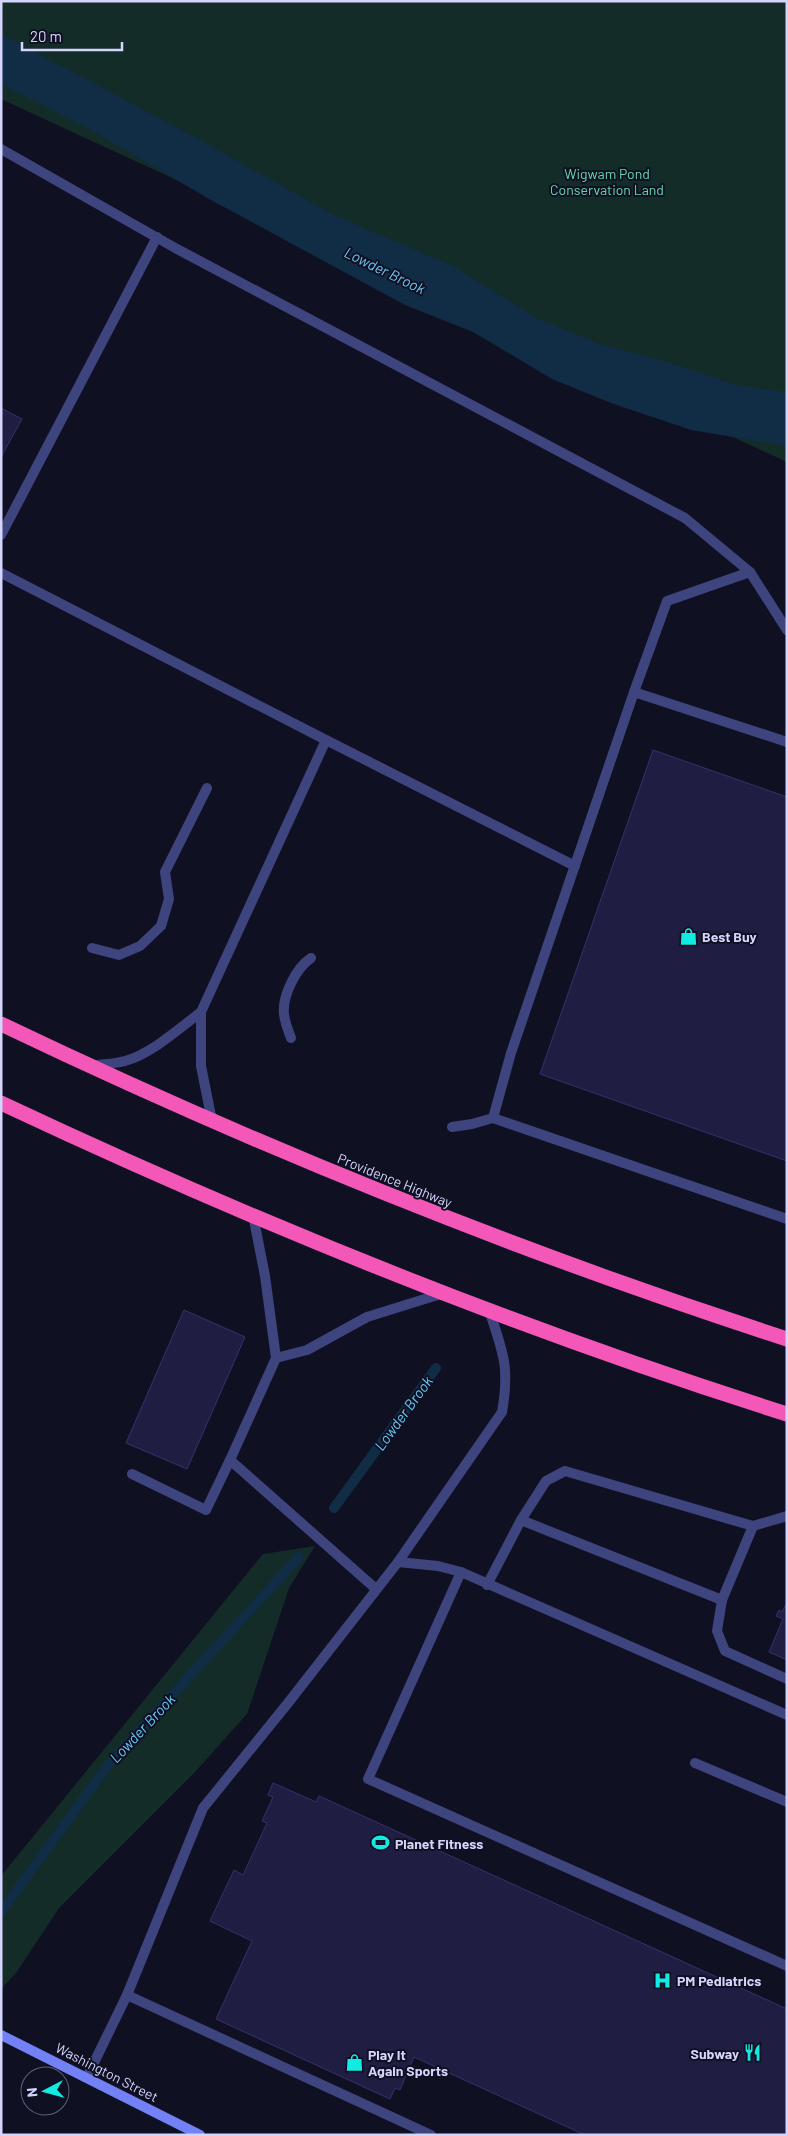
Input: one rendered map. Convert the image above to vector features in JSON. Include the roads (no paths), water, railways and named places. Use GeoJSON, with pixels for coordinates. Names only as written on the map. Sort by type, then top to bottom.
{"type":"FeatureCollection","features":[{"type":"Feature","properties":{"kind":"highway","name":"Providence Highway"},"geometry":{"type":"LineString","coordinates":[[1,1024],[212,1121],[388,1195],[508,1242],[787,1339]]}},
{"type":"Feature","properties":{"kind":"highway"},"geometry":{"type":"LineString","coordinates":[[1,1103],[253,1215],[489,1310],[632,1362],[787,1414]]}},
{"type":"Feature","properties":{"kind":"main road","name":"Washington Street"},"geometry":{"type":"LineString","coordinates":[[1,2035],[200,2135]]}},
{"type":"Feature","properties":{"kind":"street"},"geometry":{"type":"LineString","coordinates":[[1,149],[157,238],[685,518],[750,572],[787,630]]}},
{"type":"Feature","properties":{"kind":"street"},"geometry":{"type":"LineString","coordinates":[[1,535],[157,238]]}},
{"type":"Feature","properties":{"kind":"street"},"geometry":{"type":"LineString","coordinates":[[493,1118],[511,1053],[666,601],[750,572]]}},
{"type":"Feature","properties":{"kind":"street"},"geometry":{"type":"LineString","coordinates":[[1,573],[575,866]]}},
{"type":"Feature","properties":{"kind":"street"},"geometry":{"type":"LineString","coordinates":[[634,692],[787,742]]}},
{"type":"Feature","properties":{"kind":"street"},"geometry":{"type":"LineString","coordinates":[[212,1121],[201,1066],[201,1012],[326,740]]}},
{"type":"Feature","properties":{"kind":"street"},"geometry":{"type":"LineString","coordinates":[[92,948],[119,955],[140,946],[161,926],[169,899],[165,872],[207,788]]}},
{"type":"Feature","properties":{"kind":"street"},"geometry":{"type":"LineString","coordinates":[[291,1038],[284,1013],[286,994],[300,969],[311,958]]}},
{"type":"Feature","properties":{"kind":"street"},"geometry":{"type":"LineString","coordinates":[[90,1066],[126,1061],[139,1055],[167,1038],[201,1012]]}},
{"type":"Feature","properties":{"kind":"street"},"geometry":{"type":"LineString","coordinates":[[452,1127],[466,1126],[493,1118],[787,1219]]}},
{"type":"Feature","properties":{"kind":"street"},"geometry":{"type":"LineString","coordinates":[[132,1474],[206,1510],[230,1460],[276,1358],[265,1276],[253,1215]]}},
{"type":"Feature","properties":{"kind":"street"},"geometry":{"type":"LineString","coordinates":[[276,1358],[307,1350],[367,1317],[444,1292]]}},
{"type":"Feature","properties":{"kind":"street"},"geometry":{"type":"LineString","coordinates":[[87,2077],[127,1995],[203,1808],[398,1562],[502,1412],[507,1386],[506,1361],[489,1310]]}},
{"type":"Feature","properties":{"kind":"street"},"geometry":{"type":"LineString","coordinates":[[230,1460],[376,1590]]}},
{"type":"Feature","properties":{"kind":"street"},"geometry":{"type":"LineString","coordinates":[[487,1585],[521,1520],[546,1481],[565,1471],[753,1526],[787,1516]]}},
{"type":"Feature","properties":{"kind":"street"},"geometry":{"type":"LineString","coordinates":[[521,1520],[722,1600]]}},
{"type":"Feature","properties":{"kind":"street"},"geometry":{"type":"LineString","coordinates":[[753,1526],[722,1600],[717,1631],[725,1651],[787,1679]]}},
{"type":"Feature","properties":{"kind":"street"},"geometry":{"type":"LineString","coordinates":[[398,1562],[438,1566],[461,1572],[487,1585],[787,1714]]}},
{"type":"Feature","properties":{"kind":"street"},"geometry":{"type":"LineString","coordinates":[[461,1572],[368,1779],[787,1966]]}},
{"type":"Feature","properties":{"kind":"street"},"geometry":{"type":"LineString","coordinates":[[695,1763],[787,1802]]}},
{"type":"Feature","properties":{"kind":"street"},"geometry":{"type":"LineString","coordinates":[[127,1995],[431,2135]]}},
{"type":"Feature","properties":{"kind":"water"},"geometry":{"type":"Polygon","coordinates":[[[1,34],[193,136],[334,215],[453,266],[538,319],[600,344],[681,366],[736,385],[787,392],[787,446],[691,430],[611,403],[552,379],[473,332],[405,305],[211,200],[84,126],[1,84],[1,34]]]}},
{"type":"Feature","properties":{"kind":"waterway","name":"Lowder Brook"},"geometry":{"type":"LineString","coordinates":[[334,1508],[436,1368]]}},
{"type":"Feature","properties":{"kind":"waterway","name":"Lowder Brook"},"geometry":{"type":"LineString","coordinates":[[1,1912],[108,1765],[299,1557]]}},
{"type":"Feature","properties":{"kind":"place","name":"Best Buy"},"geometry":{"type":"Point","coordinates":[688,936]}},
{"type":"Feature","properties":{"kind":"place","name":"Planet Fitness"},"geometry":{"type":"Point","coordinates":[381,1843]}},
{"type":"Feature","properties":{"kind":"place","name":"PM Pediatrics"},"geometry":{"type":"Point","coordinates":[663,1980]}},
{"type":"Feature","properties":{"kind":"place","name":"Subway"},"geometry":{"type":"Point","coordinates":[753,2053]}},
{"type":"Feature","properties":{"kind":"place","name":"Play It Again Sports"},"geometry":{"type":"Point","coordinates":[354,2062]}},
{"type":"Feature","properties":{"kind":"park label","name":"Wigwam Pond Conservation Land"},"geometry":{"type":"Point","coordinates":[607,182]}}]}
